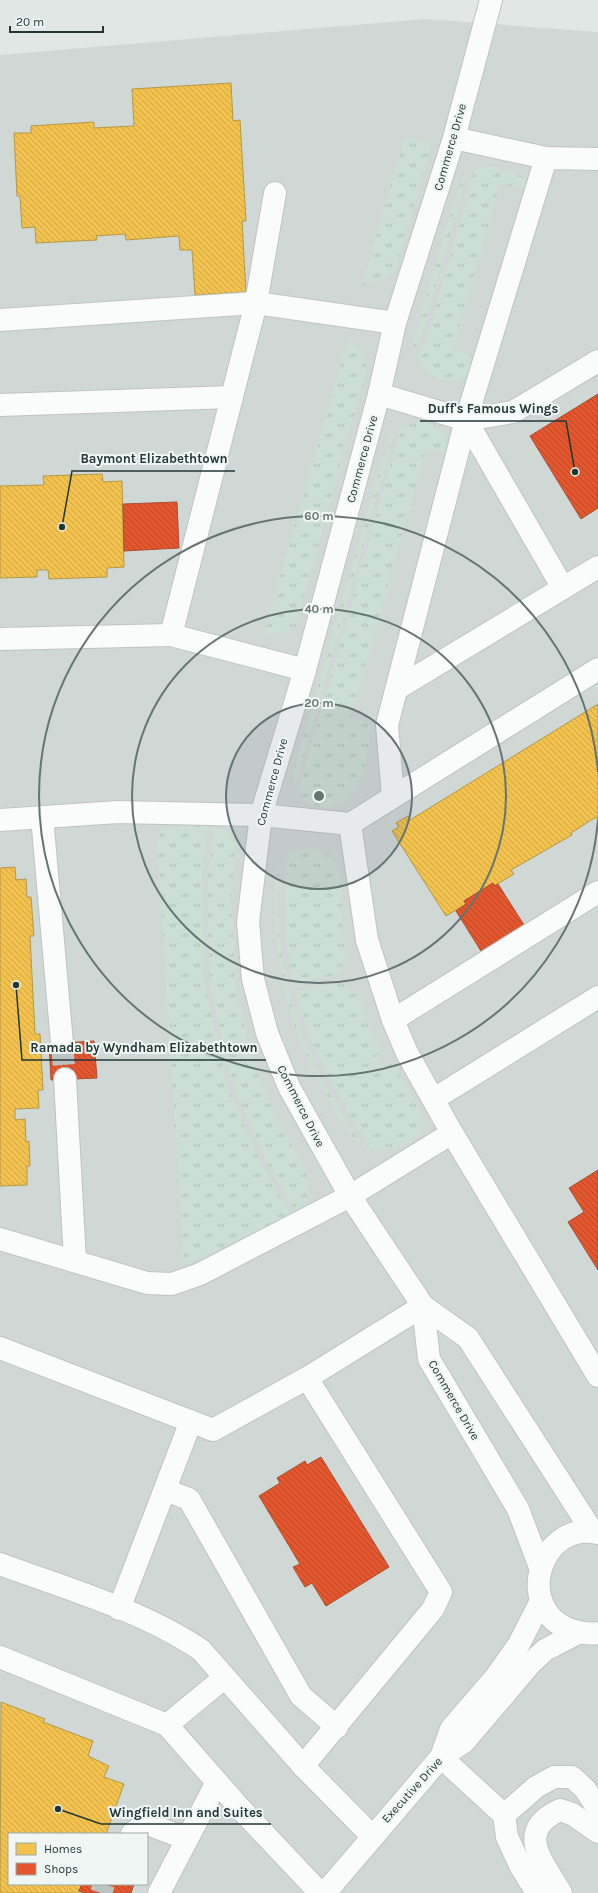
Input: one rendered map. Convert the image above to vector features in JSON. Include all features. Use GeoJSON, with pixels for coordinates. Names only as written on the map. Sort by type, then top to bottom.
{"type":"FeatureCollection","features":[{"type":"Feature","properties":{"kind":"street","name":"Commerce Drive"},"geometry":{"type":"LineString","coordinates":[[491,0],[454,138],[395,324],[379,394],[305,670],[261,815],[248,922],[253,979],[266,1033],[289,1086],[350,1196],[423,1306],[429,1360],[518,1509],[540,1567]]}},
{"type":"Feature","properties":{"kind":"street"},"geometry":{"type":"LineString","coordinates":[[454,138],[546,158],[598,159]]}},
{"type":"Feature","properties":{"kind":"street"},"geometry":{"type":"LineString","coordinates":[[393,797],[387,725],[398,688],[466,420],[546,158]]}},
{"type":"Feature","properties":{"kind":"street"},"geometry":{"type":"LineString","coordinates":[[170,635],[256,303],[275,193]]}},
{"type":"Feature","properties":{"kind":"street"},"geometry":{"type":"LineString","coordinates":[[0,320],[256,303],[395,324]]}},
{"type":"Feature","properties":{"kind":"street"},"geometry":{"type":"LineString","coordinates":[[379,394],[466,420],[513,412],[598,361]]}},
{"type":"Feature","properties":{"kind":"street"},"geometry":{"type":"LineString","coordinates":[[0,405],[232,397]]}},
{"type":"Feature","properties":{"kind":"street"},"geometry":{"type":"LineString","coordinates":[[466,420],[563,588]]}},
{"type":"Feature","properties":{"kind":"street"},"geometry":{"type":"LineString","coordinates":[[398,688],[598,567]]}},
{"type":"Feature","properties":{"kind":"street"},"geometry":{"type":"LineString","coordinates":[[0,640],[170,635],[305,670]]}},
{"type":"Feature","properties":{"kind":"street"},"geometry":{"type":"LineString","coordinates":[[0,820],[118,812],[261,815],[350,824],[598,669]]}},
{"type":"Feature","properties":{"kind":"street"},"geometry":{"type":"LineString","coordinates":[[42,817],[62,1043]]}},
{"type":"Feature","properties":{"kind":"street"},"geometry":{"type":"LineString","coordinates":[[350,824],[367,940],[393,1020],[407,1053],[452,1133],[598,1376]]}},
{"type":"Feature","properties":{"kind":"street"},"geometry":{"type":"LineString","coordinates":[[393,1020],[598,892]]}},
{"type":"Feature","properties":{"kind":"street"},"geometry":{"type":"LineString","coordinates":[[434,1099],[598,997]]}},
{"type":"Feature","properties":{"kind":"street"},"geometry":{"type":"LineString","coordinates":[[65,1080],[75,1261]]}},
{"type":"Feature","properties":{"kind":"street"},"geometry":{"type":"LineString","coordinates":[[0,1240],[147,1283],[172,1284],[200,1274],[350,1196],[452,1133]]}},
{"type":"Feature","properties":{"kind":"street"},"geometry":{"type":"LineString","coordinates":[[0,1348],[213,1430],[307,1378],[423,1306],[468,1338],[595,1532]]}},
{"type":"Feature","properties":{"kind":"street"},"geometry":{"type":"LineString","coordinates":[[303,1766],[337,1727],[433,1609],[441,1592],[307,1378]]}},
{"type":"Feature","properties":{"kind":"street"},"geometry":{"type":"LineString","coordinates":[[119,1609],[191,1421]]}},
{"type":"Feature","properties":{"kind":"street"},"geometry":{"type":"LineString","coordinates":[[165,1490],[189,1499],[301,1696],[337,1727]]}},
{"type":"Feature","properties":{"kind":"street"},"geometry":{"type":"LineString","coordinates":[[592,1634],[562,1626],[549,1615],[541,1601],[538,1584],[540,1567],[548,1552],[560,1540],[576,1533],[595,1532]]}},
{"type":"Feature","properties":{"kind":"street"},"geometry":{"type":"LineString","coordinates":[[0,1564],[119,1609],[183,1637],[201,1650],[224,1678],[303,1766],[372,1836]]}},
{"type":"Feature","properties":{"kind":"street"},"geometry":{"type":"LineString","coordinates":[[537,1893],[521,1867],[507,1836],[504,1815],[441,1757],[451,1729],[503,1666],[519,1644],[541,1601]]}},
{"type":"Feature","properties":{"kind":"street","name":"Executive Drive"},"geometry":{"type":"LineString","coordinates":[[325,1893],[372,1836],[441,1757],[464,1742],[531,1663],[545,1650],[592,1634]]}},
{"type":"Feature","properties":{"kind":"street"},"geometry":{"type":"LineString","coordinates":[[0,1657],[167,1725],[217,1782],[320,1893]]}},
{"type":"Feature","properties":{"kind":"street"},"geometry":{"type":"LineString","coordinates":[[167,1725],[224,1678]]}},
{"type":"Feature","properties":{"kind":"street"},"geometry":{"type":"LineString","coordinates":[[504,1815],[536,1787],[554,1777],[572,1777],[585,1789],[598,1809]]}},
{"type":"Feature","properties":{"kind":"street"},"geometry":{"type":"LineString","coordinates":[[159,1893],[217,1782]]}},
{"type":"Feature","properties":{"kind":"street"},"geometry":{"type":"LineString","coordinates":[[561,1893],[537,1853],[534,1836],[539,1824],[549,1815],[560,1810],[572,1814],[598,1832]]}},
{"type":"Feature","properties":{"kind":"street"},"geometry":{"type":"LineString","coordinates":[[133,1833],[145,1823],[187,1839]]}},
{"type":"Feature","properties":{"kind":"shaded area"},"geometry":{"type":"Polygon","coordinates":[[[426,19],[598,32],[598,1893],[0,1893],[0,55],[426,19]]]}},
{"type":"Feature","properties":{"kind":"green space"},"geometry":{"type":"Polygon","coordinates":[[[405,137],[431,144],[395,272],[382,279],[362,286],[405,137]]]}},
{"type":"Feature","properties":{"kind":"green space"},"geometry":{"type":"Polygon","coordinates":[[[489,166],[498,168],[497,171],[505,173],[507,170],[514,172],[525,180],[525,187],[519,188],[500,183],[453,350],[476,357],[473,369],[461,378],[444,380],[433,376],[424,368],[417,358],[428,336],[474,171],[489,166]]]}},
{"type":"Feature","properties":{"kind":"green space"},"geometry":{"type":"Polygon","coordinates":[[[466,176],[425,324],[415,350],[413,344],[453,204],[457,206],[459,197],[456,196],[459,185],[466,176]]]}},
{"type":"Feature","properties":{"kind":"green space"},"geometry":{"type":"Polygon","coordinates":[[[348,339],[362,353],[367,369],[349,432],[346,431],[342,446],[345,447],[295,628],[263,637],[348,339]]]}},
{"type":"Feature","properties":{"kind":"green space"},"geometry":{"type":"Polygon","coordinates":[[[425,421],[434,425],[441,431],[450,448],[448,453],[426,449],[351,717],[371,724],[364,767],[355,789],[348,798],[338,804],[326,807],[313,805],[303,799],[298,792],[401,428],[409,424],[425,421]]]}},
{"type":"Feature","properties":{"kind":"green space"},"geometry":{"type":"Polygon","coordinates":[[[395,431],[295,786],[293,774],[383,457],[386,457],[390,443],[386,441],[395,431]]]}},
{"type":"Feature","properties":{"kind":"green space"},"geometry":{"type":"Polygon","coordinates":[[[207,825],[202,872],[203,976],[226,1084],[262,1166],[291,1215],[184,1265],[157,843],[160,835],[160,828],[207,825]]]}},
{"type":"Feature","properties":{"kind":"green space"},"geometry":{"type":"Polygon","coordinates":[[[214,826],[225,830],[235,843],[231,899],[235,981],[246,1036],[245,1038],[267,1097],[283,1131],[305,1169],[308,1182],[307,1198],[295,1212],[266,1161],[232,1083],[217,1015],[209,975],[208,876],[214,826]]]}},
{"type":"Feature","properties":{"kind":"green space"},"geometry":{"type":"Polygon","coordinates":[[[310,847],[322,851],[331,857],[337,866],[341,886],[342,925],[348,957],[341,964],[340,974],[294,984],[286,942],[285,861],[292,853],[310,847]]]}},
{"type":"Feature","properties":{"kind":"green space"},"geometry":{"type":"Polygon","coordinates":[[[280,866],[278,892],[279,918],[281,944],[290,997],[317,1071],[361,1144],[346,1129],[322,1087],[300,1040],[292,1015],[285,990],[276,938],[275,888],[280,866]]]}},
{"type":"Feature","properties":{"kind":"green space"},"geometry":{"type":"Polygon","coordinates":[[[343,981],[347,989],[357,993],[368,1025],[381,1051],[376,1055],[377,1063],[384,1067],[391,1063],[396,1068],[422,1114],[421,1115],[425,1125],[422,1131],[410,1141],[393,1148],[384,1150],[370,1149],[327,1074],[309,1034],[302,1013],[296,992],[343,981]]]}},
{"type":"Feature","properties":{"kind":"building: Homes"},"geometry":{"type":"Polygon","coordinates":[[[231,83],[233,121],[240,120],[246,221],[242,221],[246,292],[195,295],[192,250],[180,250],[179,236],[126,240],[125,234],[96,236],[97,240],[36,243],[35,227],[22,228],[20,196],[17,196],[14,133],[31,133],[31,126],[94,122],[94,128],[134,126],[132,89],[231,83]]]}},
{"type":"Feature","properties":{"kind":"building: Homes"},"geometry":{"type":"Polygon","coordinates":[[[102,474],[103,482],[122,481],[124,567],[107,568],[107,577],[49,579],[48,570],[37,570],[37,577],[0,578],[0,486],[44,485],[43,476],[102,474]]]}},
{"type":"Feature","properties":{"kind":"building: Homes"},"geometry":{"type":"Polygon","coordinates":[[[598,704],[598,821],[596,817],[571,833],[572,835],[511,870],[514,874],[494,886],[493,883],[464,901],[466,904],[446,916],[392,831],[399,827],[396,823],[408,816],[410,820],[598,704]]]}},
{"type":"Feature","properties":{"kind":"building: Homes"},"geometry":{"type":"Polygon","coordinates":[[[15,867],[16,880],[26,879],[27,897],[31,897],[34,936],[30,936],[35,1034],[40,1034],[43,1090],[38,1090],[39,1108],[15,1109],[15,1120],[25,1119],[26,1142],[29,1141],[30,1166],[27,1166],[27,1185],[0,1186],[0,868],[15,867]]]}},
{"type":"Feature","properties":{"kind":"building: Homes"},"geometry":{"type":"Polygon","coordinates":[[[1,1702],[45,1719],[43,1722],[93,1741],[88,1756],[109,1766],[104,1777],[124,1784],[106,1833],[8,1833],[8,1885],[82,1885],[78,1893],[0,1893],[1,1702]]]}},
{"type":"Feature","properties":{"kind":"building: Shops"},"geometry":{"type":"Polygon","coordinates":[[[598,394],[598,508],[581,519],[530,436],[598,394]]]}},
{"type":"Feature","properties":{"kind":"building: Shops"},"geometry":{"type":"Polygon","coordinates":[[[177,502],[179,548],[124,551],[123,504],[177,502]]]}},
{"type":"Feature","properties":{"kind":"building: Shops"},"geometry":{"type":"Polygon","coordinates":[[[493,883],[494,886],[498,884],[524,925],[481,951],[456,911],[466,904],[464,901],[493,883]]]}},
{"type":"Feature","properties":{"kind":"building: Shops"},"geometry":{"type":"Polygon","coordinates":[[[94,1041],[97,1078],[51,1080],[49,1044],[94,1041]]]}},
{"type":"Feature","properties":{"kind":"building: Shops"},"geometry":{"type":"Polygon","coordinates":[[[598,1170],[598,1270],[568,1222],[584,1212],[569,1188],[598,1170]]]}},
{"type":"Feature","properties":{"kind":"building: Shops"},"geometry":{"type":"Polygon","coordinates":[[[321,1457],[389,1567],[326,1606],[312,1583],[305,1587],[293,1567],[300,1564],[259,1496],[280,1483],[277,1478],[305,1461],[307,1465],[321,1457]]]}},
{"type":"Feature","properties":{"kind":"building: Shops"},"geometry":{"type":"Polygon","coordinates":[[[82,1885],[134,1885],[131,1893],[84,1893],[79,1891],[82,1885]]]}},
{"type":"Feature","properties":{"kind":"tunnel"},"geometry":{"type":"LineString","coordinates":[[62,1043],[65,1079]]}},
{"type":"Feature","properties":{"kind":"tunnel"},"geometry":{"type":"LineString","coordinates":[[101,1893],[104,1885]]}},
{"type":"Feature","properties":{"kind":"place","name":"Duff's Famous Wings"},"geometry":{"type":"Point","coordinates":[575,472]}},
{"type":"Feature","properties":{"kind":"place","name":"Baymont Elizabethtown"},"geometry":{"type":"Point","coordinates":[62,527]}},
{"type":"Feature","properties":{"kind":"place","name":"Ramada by Wyndham Elizabethtown"},"geometry":{"type":"Point","coordinates":[16,985]}},
{"type":"Feature","properties":{"kind":"place","name":"Wingfield Inn and Suites"},"geometry":{"type":"Point","coordinates":[58,1809]}}]}
